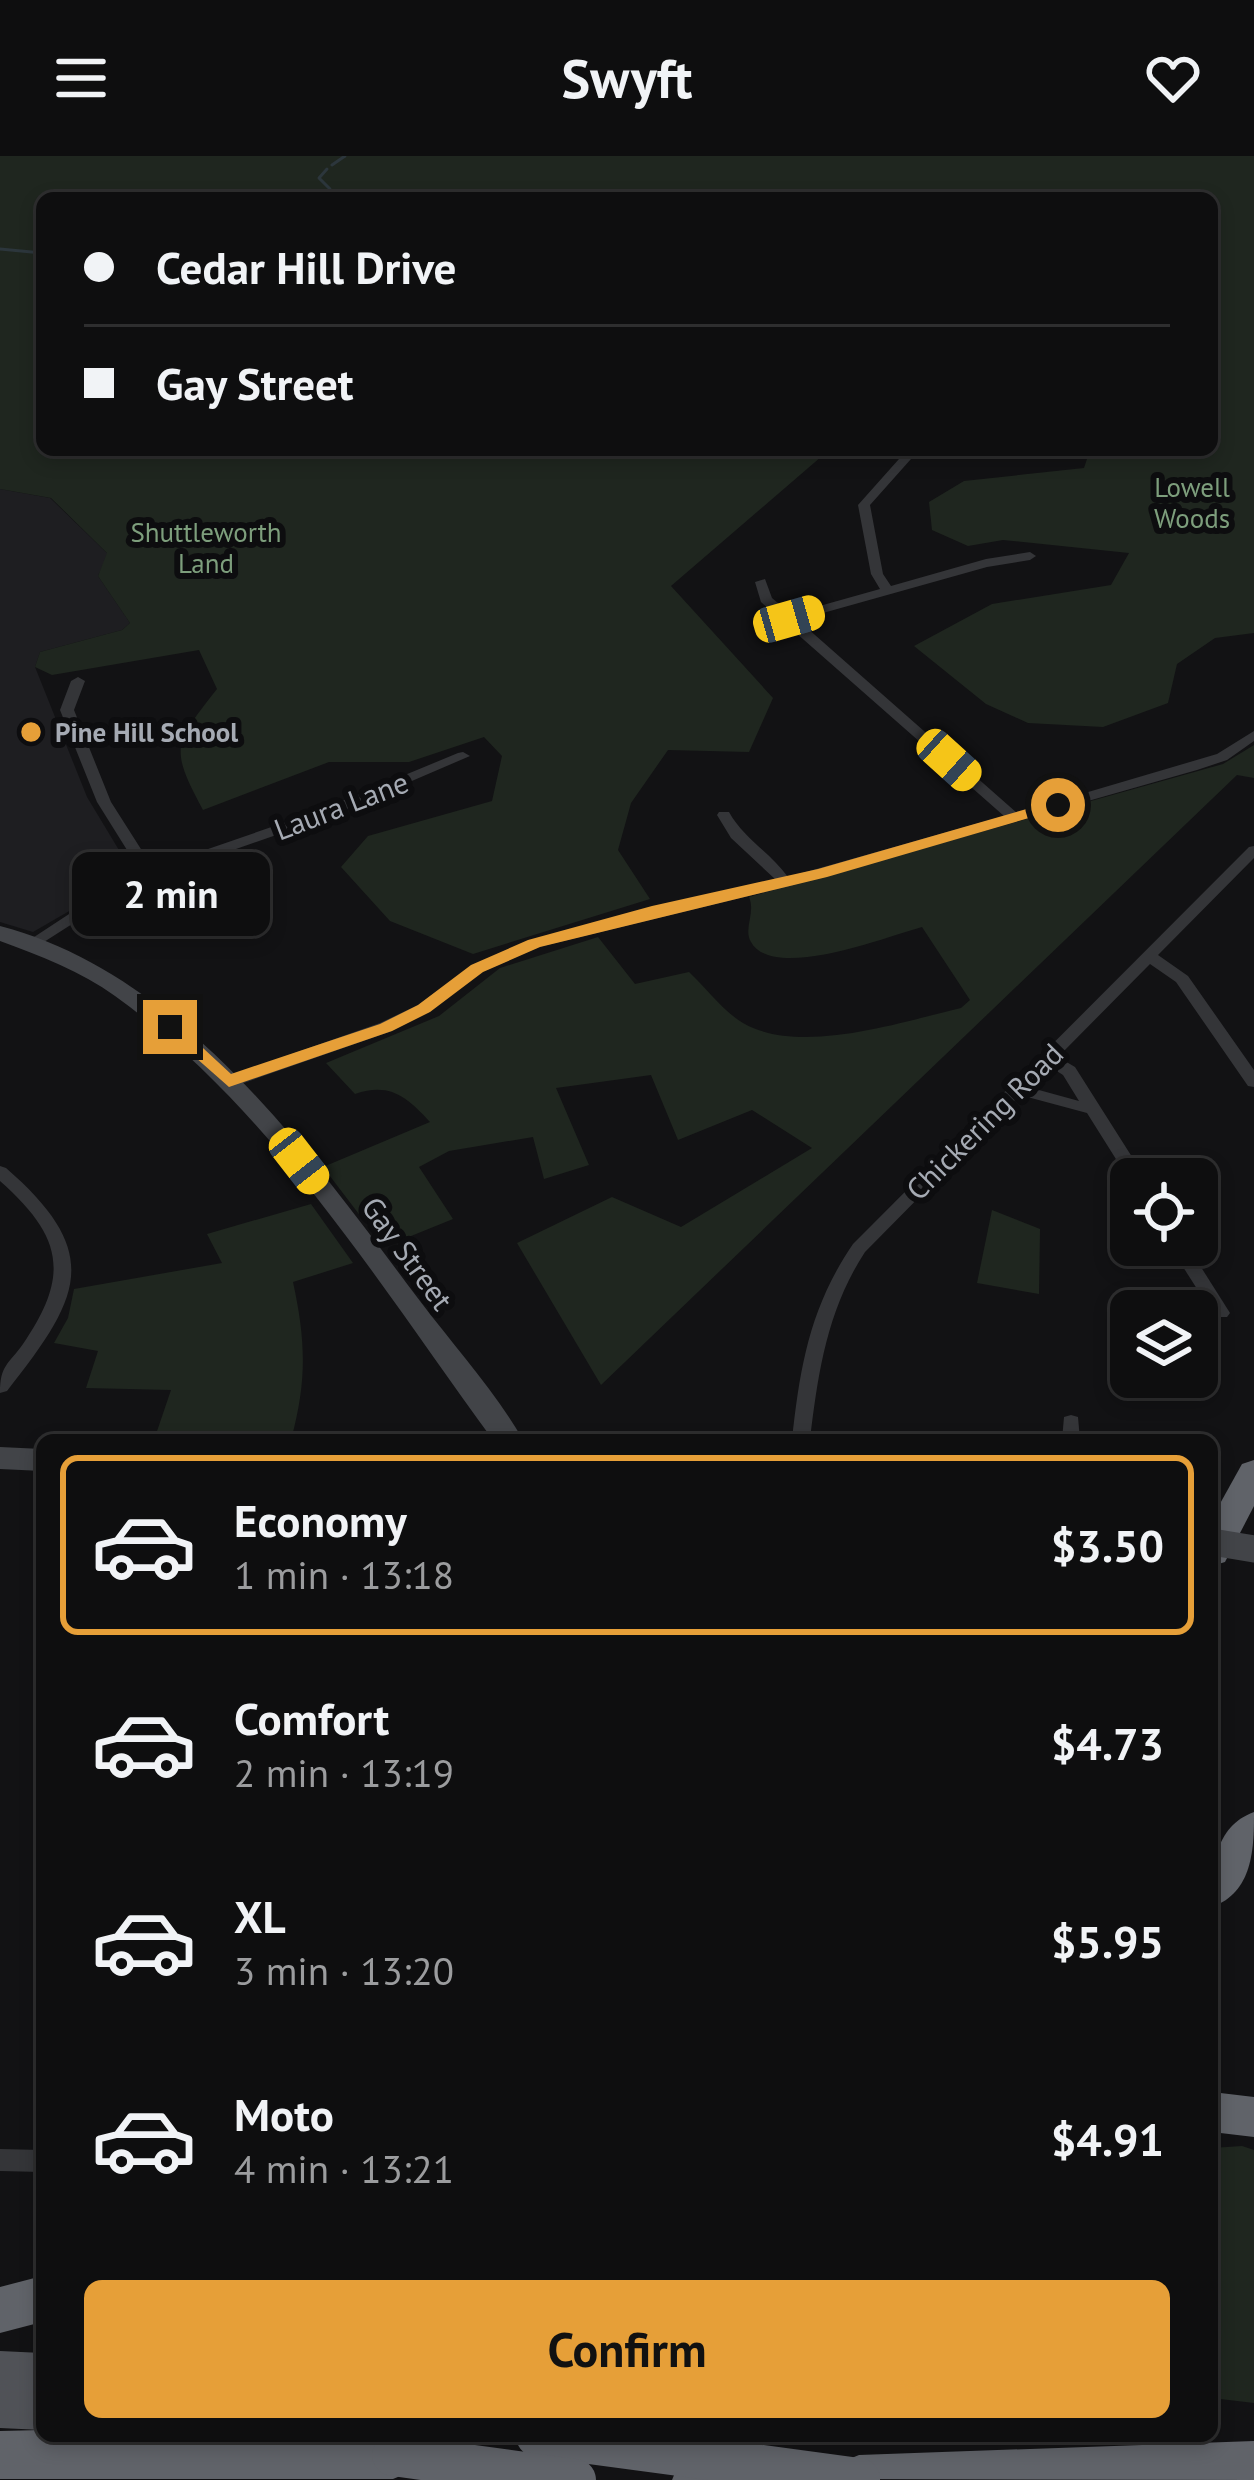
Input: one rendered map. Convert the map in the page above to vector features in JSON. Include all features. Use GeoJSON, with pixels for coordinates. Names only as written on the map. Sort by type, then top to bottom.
{"type":"FeatureCollection","features":[{"type":"Feature","properties":{"kind":"highway"},"geometry":{"type":"LineString","coordinates":[[1218,1541],[1254,1473]]}},
{"type":"Feature","properties":{"kind":"highway"},"geometry":{"type":"LineString","coordinates":[[1218,1880],[1254,1829]]}},
{"type":"Feature","properties":{"kind":"highway"},"geometry":{"type":"LineString","coordinates":[[1218,2113],[1254,2117]]}},
{"type":"Feature","properties":{"kind":"highway"},"geometry":{"type":"LineString","coordinates":[[0,2310],[36,2301]]}},
{"type":"Feature","properties":{"kind":"highway"},"geometry":{"type":"LineString","coordinates":[[696,2480],[737,2442]]}},
{"type":"Feature","properties":{"kind":"highway"},"geometry":{"type":"LineString","coordinates":[[721,2480],[741,2442]]}},
{"type":"Feature","properties":{"kind":"highway"},"geometry":{"type":"LineString","coordinates":[[0,2456],[543,2454],[862,2480],[1254,2465]]}},
{"type":"Feature","properties":{"kind":"main road"},"geometry":{"type":"LineString","coordinates":[[0,2372],[36,2374]]}},
{"type":"Feature","properties":{"kind":"main road"},"geometry":{"type":"LineString","coordinates":[[0,2406],[36,2408]]}},
{"type":"Feature","properties":{"kind":"main road"},"geometry":{"type":"LineString","coordinates":[[307,2442],[393,2455]]}},
{"type":"Feature","properties":{"kind":"street"},"geometry":{"type":"LineString","coordinates":[[887,590],[877,574],[864,505],[909,456]]}},
{"type":"Feature","properties":{"kind":"street"},"geometry":{"type":"LineString","coordinates":[[789,619],[1030,556]]}},
{"type":"Feature","properties":{"kind":"street"},"geometry":{"type":"LineString","coordinates":[[761,582],[766,598],[1013,817]]}},
{"type":"Feature","properties":{"kind":"street"},"geometry":{"type":"LineString","coordinates":[[78,681],[68,710],[80,745],[104,802],[149,874]]}},
{"type":"Feature","properties":{"kind":"street"},"geometry":{"type":"LineString","coordinates":[[229,1082],[386,1028],[512,952],[652,911],[785,883],[1222,757],[1254,735]]}},
{"type":"Feature","properties":{"kind":"street","name":"Laura Lane"},"geometry":{"type":"LineString","coordinates":[[33,944],[100,900],[148,879],[149,874],[323,814],[463,756]]}},
{"type":"Feature","properties":{"kind":"street"},"geometry":{"type":"LineString","coordinates":[[724,815],[736,839],[776,870],[785,883]]}},
{"type":"Feature","properties":{"kind":"street","name":"Chickering Road"},"geometry":{"type":"LineString","coordinates":[[802,1434],[816,1335],[845,1267],[1254,850]]}},
{"type":"Feature","properties":{"kind":"street","name":"Gay Street"},"geometry":{"type":"LineString","coordinates":[[0,933],[33,944],[122,990],[229,1082],[316,1182],[504,1434]]}},
{"type":"Feature","properties":{"kind":"street"},"geometry":{"type":"LineString","coordinates":[[1148,955],[1182,979],[1254,1082]]}},
{"type":"Feature","properties":{"kind":"street"},"geometry":{"type":"LineString","coordinates":[[1048,1058],[1069,1071],[1123,1158]]}},
{"type":"Feature","properties":{"kind":"street"},"geometry":{"type":"LineString","coordinates":[[1016,1089],[1091,1109]]}},
{"type":"Feature","properties":{"kind":"street"},"geometry":{"type":"LineString","coordinates":[[0,1172],[61,1236],[65,1258],[52,1316],[0,1387]]}},
{"type":"Feature","properties":{"kind":"street"},"geometry":{"type":"LineString","coordinates":[[1191,1266],[1221,1313]]}},
{"type":"Feature","properties":{"kind":"street","name":"Gay Street"},"geometry":{"type":"LineString","coordinates":[[476,1401],[486,1434]]}},
{"type":"Feature","properties":{"kind":"street"},"geometry":{"type":"LineString","coordinates":[[0,1458],[36,1460]]}},
{"type":"Feature","properties":{"kind":"street"},"geometry":{"type":"LineString","coordinates":[[1218,1543],[1254,1549]]}},
{"type":"Feature","properties":{"kind":"street"},"geometry":{"type":"LineString","coordinates":[[0,2160],[36,2161]]}},
{"type":"Feature","properties":{"kind":"shaded area","name":"Pine Hill School"},"geometry":{"type":"Polygon","coordinates":[[[0,489],[50,498],[108,554],[98,576],[130,623],[122,630],[40,652],[35,667],[87,797],[137,880],[90,899],[33,932],[0,922],[0,489]]]}},
{"type":"Feature","properties":{"kind":"green space"},"geometry":{"type":"Polygon","coordinates":[[[0,156],[1254,156],[1254,633],[1215,638],[1177,664],[1168,703],[1103,727],[1028,723],[986,704],[914,646],[992,604],[1111,585],[1129,553],[1003,540],[968,546],[932,530],[929,502],[964,481],[1084,468],[1088,456],[1218,456],[1218,192],[36,192],[36,456],[822,456],[671,586],[773,698],[749,752],[668,750],[631,803],[618,850],[650,899],[473,954],[390,921],[341,867],[368,836],[492,801],[502,756],[484,737],[409,762],[329,762],[203,810],[181,759],[185,735],[217,689],[199,650],[52,675],[35,667],[40,652],[122,630],[130,623],[98,576],[107,553],[51,498],[0,489],[0,156]]]}},
{"type":"Feature","properties":{"kind":"green space"},"geometry":{"type":"Polygon","coordinates":[[[1254,745],[1254,778],[1237,775],[601,1385],[517,1243],[612,1197],[681,1227],[812,1148],[752,1110],[678,1140],[651,1075],[556,1088],[589,1165],[544,1179],[533,1137],[449,1151],[419,1167],[453,1219],[384,1247],[323,1167],[430,1122],[397,1094],[378,1090],[355,1094],[326,1063],[439,1016],[500,968],[598,937],[635,984],[689,972],[736,1018],[766,1032],[793,1037],[851,1033],[961,1008],[970,1000],[922,927],[832,953],[782,958],[763,953],[751,942],[749,897],[1223,764],[1254,745]]]}},
{"type":"Feature","properties":{"kind":"green space"},"geometry":{"type":"Polygon","coordinates":[[[311,1204],[353,1263],[293,1282],[303,1361],[292,1434],[156,1434],[171,1390],[86,1388],[98,1351],[54,1343],[68,1318],[74,1289],[222,1263],[207,1234],[311,1204]]]}},
{"type":"Feature","properties":{"kind":"green space"},"geometry":{"type":"Polygon","coordinates":[[[992,1210],[1040,1229],[1039,1294],[977,1283],[992,1210]]]}},
{"type":"Feature","properties":{"kind":"green space"},"geometry":{"type":"Polygon","coordinates":[[[1218,2148],[1254,2150],[1254,2403],[1218,2399],[1218,2148]]]}},
{"type":"Feature","properties":{"kind":"waterway"},"geometry":{"type":"LineString","coordinates":[[332,165],[345,156]]}},
{"type":"Feature","properties":{"kind":"waterway"},"geometry":{"type":"LineString","coordinates":[[327,169],[319,178],[329,192]]}},
{"type":"Feature","properties":{"kind":"waterway"},"geometry":{"type":"LineString","coordinates":[[0,249],[36,252]]}},
{"type":"Feature","properties":{"kind":"place","name":"Pine Hill School"},"geometry":{"type":"Point","coordinates":[31,732]}},
{"type":"Feature","properties":{"kind":"route"},"geometry":{"type":"LineString","coordinates":[[170,1027],[229,1082],[386,1028],[424,1008],[477,969],[534,944],[652,911],[822,873],[1058,805]]}},
{"type":"Feature","properties":{"kind":"park label","name":"Lowell Woods"},"geometry":{"type":"Point","coordinates":[1192,502]}},
{"type":"Feature","properties":{"kind":"park label","name":"Shuttleworth Land"},"geometry":{"type":"Point","coordinates":[206,548]}}]}
